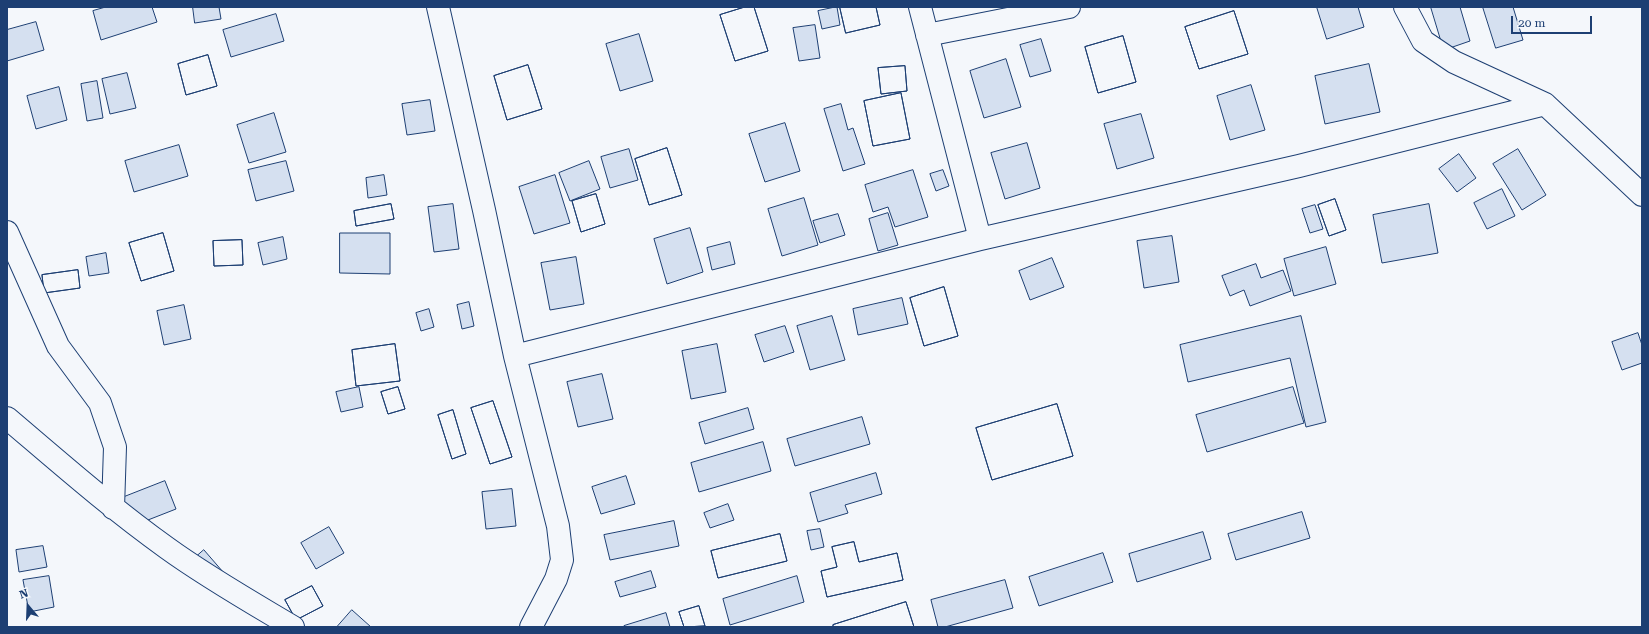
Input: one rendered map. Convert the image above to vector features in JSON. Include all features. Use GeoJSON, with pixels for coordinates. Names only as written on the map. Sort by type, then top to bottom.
{"type":"FeatureCollection","features":[{"type":"Feature","properties":{"kind":"street"},"geometry":{"type":"LineString","coordinates":[[438,7],[515,356],[558,526],[562,560],[556,580],[531,627]]}},
{"type":"Feature","properties":{"kind":"street"},"geometry":{"type":"LineString","coordinates":[[920,7],[980,239]]}},
{"type":"Feature","properties":{"kind":"street"},"geometry":{"type":"LineString","coordinates":[[927,35],[1069,7]]}},
{"type":"Feature","properties":{"kind":"street"},"geometry":{"type":"LineString","coordinates":[[1405,7],[1423,41],[1454,62],[1544,104],[1642,195]]}},
{"type":"Feature","properties":{"kind":"street"},"geometry":{"type":"LineString","coordinates":[[515,356],[980,239],[1300,166],[1544,104]]}},
{"type":"Feature","properties":{"kind":"street"},"geometry":{"type":"LineString","coordinates":[[7,232],[58,346],[100,403],[115,446],[113,508]]}},
{"type":"Feature","properties":{"kind":"street"},"geometry":{"type":"LineString","coordinates":[[7,418],[113,508],[168,549],[236,593],[293,627]]}},
{"type":"Feature","properties":{"kind":"building"},"geometry":{"type":"Polygon","coordinates":[[[106,7],[152,7],[157,22],[101,40],[93,11],[106,7]]]}},
{"type":"Feature","properties":{"kind":"building"},"geometry":{"type":"Polygon","coordinates":[[[193,7],[219,7],[221,19],[195,23],[193,7]]]}},
{"type":"Feature","properties":{"kind":"building"},"geometry":{"type":"Polygon","coordinates":[[[745,7],[754,7],[768,51],[735,61],[720,15],[745,7]]]}},
{"type":"Feature","properties":{"kind":"building"},"geometry":{"type":"Polygon","coordinates":[[[745,7],[754,7],[768,51],[735,61],[720,15],[745,7]]]}},
{"type":"Feature","properties":{"kind":"building"},"geometry":{"type":"Polygon","coordinates":[[[837,7],[840,25],[822,29],[818,11],[837,7]]]}},
{"type":"Feature","properties":{"kind":"building"},"geometry":{"type":"Polygon","coordinates":[[[840,7],[876,7],[880,25],[846,33],[840,7]]]}},
{"type":"Feature","properties":{"kind":"building"},"geometry":{"type":"Polygon","coordinates":[[[840,7],[876,7],[880,25],[846,33],[840,7]]]}},
{"type":"Feature","properties":{"kind":"building"},"geometry":{"type":"Polygon","coordinates":[[[1317,7],[1358,7],[1364,27],[1327,39],[1317,7]]]}},
{"type":"Feature","properties":{"kind":"building"},"geometry":{"type":"Polygon","coordinates":[[[1431,7],[1460,7],[1470,41],[1444,50],[1431,7]]]}},
{"type":"Feature","properties":{"kind":"building"},"geometry":{"type":"Polygon","coordinates":[[[1483,7],[1513,7],[1523,40],[1496,48],[1483,7]]]}},
{"type":"Feature","properties":{"kind":"building"},"geometry":{"type":"Polygon","coordinates":[[[1234,11],[1248,54],[1199,69],[1185,27],[1234,11]]]}},
{"type":"Feature","properties":{"kind":"building"},"geometry":{"type":"Polygon","coordinates":[[[1234,11],[1248,54],[1199,69],[1185,27],[1234,11]]]}},
{"type":"Feature","properties":{"kind":"building"},"geometry":{"type":"Polygon","coordinates":[[[276,14],[284,41],[231,57],[223,30],[276,14]]]}},
{"type":"Feature","properties":{"kind":"building"},"geometry":{"type":"Polygon","coordinates":[[[36,22],[44,50],[7,61],[7,30],[36,22]]]}},
{"type":"Feature","properties":{"kind":"building"},"geometry":{"type":"Polygon","coordinates":[[[815,25],[820,58],[799,61],[793,28],[815,25]]]}},
{"type":"Feature","properties":{"kind":"building"},"geometry":{"type":"Polygon","coordinates":[[[639,34],[653,81],[620,91],[606,44],[639,34]]]}},
{"type":"Feature","properties":{"kind":"building"},"geometry":{"type":"Polygon","coordinates":[[[1123,36],[1136,82],[1098,93],[1085,47],[1123,36]]]}},
{"type":"Feature","properties":{"kind":"building"},"geometry":{"type":"Polygon","coordinates":[[[1123,36],[1136,82],[1098,93],[1085,47],[1123,36]]]}},
{"type":"Feature","properties":{"kind":"building"},"geometry":{"type":"Polygon","coordinates":[[[1041,39],[1051,71],[1030,77],[1020,45],[1041,39]]]}},
{"type":"Feature","properties":{"kind":"building"},"geometry":{"type":"Polygon","coordinates":[[[208,55],[217,86],[186,95],[178,64],[208,55]]]}},
{"type":"Feature","properties":{"kind":"building"},"geometry":{"type":"Polygon","coordinates":[[[208,55],[217,86],[186,95],[178,64],[208,55]]]}},
{"type":"Feature","properties":{"kind":"building"},"geometry":{"type":"Polygon","coordinates":[[[1006,59],[1021,107],[984,118],[970,71],[1006,59]]]}},
{"type":"Feature","properties":{"kind":"building"},"geometry":{"type":"Polygon","coordinates":[[[1369,64],[1380,112],[1325,124],[1315,76],[1369,64]]]}},
{"type":"Feature","properties":{"kind":"building"},"geometry":{"type":"Polygon","coordinates":[[[528,65],[542,109],[507,120],[494,76],[528,65]]]}},
{"type":"Feature","properties":{"kind":"building"},"geometry":{"type":"Polygon","coordinates":[[[528,65],[542,109],[507,120],[494,76],[528,65]]]}},
{"type":"Feature","properties":{"kind":"building"},"geometry":{"type":"Polygon","coordinates":[[[905,66],[907,91],[881,94],[878,68],[905,66]]]}},
{"type":"Feature","properties":{"kind":"building"},"geometry":{"type":"Polygon","coordinates":[[[905,66],[907,91],[881,94],[878,68],[905,66]]]}},
{"type":"Feature","properties":{"kind":"building"},"geometry":{"type":"Polygon","coordinates":[[[127,73],[136,108],[110,114],[102,79],[127,73]]]}},
{"type":"Feature","properties":{"kind":"building"},"geometry":{"type":"Polygon","coordinates":[[[97,81],[103,118],[87,121],[81,84],[97,81]]]}},
{"type":"Feature","properties":{"kind":"building"},"geometry":{"type":"Polygon","coordinates":[[[1251,85],[1265,130],[1230,140],[1217,96],[1251,85]]]}},
{"type":"Feature","properties":{"kind":"building"},"geometry":{"type":"Polygon","coordinates":[[[59,87],[67,120],[36,129],[27,96],[59,87]]]}},
{"type":"Feature","properties":{"kind":"building"},"geometry":{"type":"Polygon","coordinates":[[[901,93],[910,139],[873,146],[864,101],[901,93]]]}},
{"type":"Feature","properties":{"kind":"building"},"geometry":{"type":"Polygon","coordinates":[[[901,93],[910,139],[873,146],[864,101],[901,93]]]}},
{"type":"Feature","properties":{"kind":"building"},"geometry":{"type":"Polygon","coordinates":[[[430,100],[435,131],[407,135],[402,104],[430,100]]]}},
{"type":"Feature","properties":{"kind":"building"},"geometry":{"type":"Polygon","coordinates":[[[841,104],[848,130],[853,128],[865,164],[843,171],[824,109],[841,104]]]}},
{"type":"Feature","properties":{"kind":"building"},"geometry":{"type":"Polygon","coordinates":[[[274,113],[286,152],[249,163],[237,125],[274,113]]]}},
{"type":"Feature","properties":{"kind":"building"},"geometry":{"type":"Polygon","coordinates":[[[1141,114],[1154,158],[1117,169],[1104,124],[1141,114]]]}},
{"type":"Feature","properties":{"kind":"building"},"geometry":{"type":"Polygon","coordinates":[[[785,123],[800,171],[765,182],[749,134],[785,123]]]}},
{"type":"Feature","properties":{"kind":"building"},"geometry":{"type":"Polygon","coordinates":[[[1027,143],[1040,188],[1005,199],[991,153],[1027,143]]]}},
{"type":"Feature","properties":{"kind":"building"},"geometry":{"type":"Polygon","coordinates":[[[179,145],[188,176],[134,192],[125,161],[179,145]]]}},
{"type":"Feature","properties":{"kind":"building"},"geometry":{"type":"Polygon","coordinates":[[[667,148],[682,195],[649,205],[635,159],[667,148]]]}},
{"type":"Feature","properties":{"kind":"building"},"geometry":{"type":"Polygon","coordinates":[[[667,148],[682,195],[649,205],[635,159],[667,148]]]}},
{"type":"Feature","properties":{"kind":"building"},"geometry":{"type":"Polygon","coordinates":[[[629,149],[638,180],[610,188],[601,157],[629,149]]]}},
{"type":"Feature","properties":{"kind":"building"},"geometry":{"type":"Polygon","coordinates":[[[1518,149],[1546,195],[1522,210],[1493,164],[1518,149]]]}},
{"type":"Feature","properties":{"kind":"building"},"geometry":{"type":"Polygon","coordinates":[[[1459,154],[1476,178],[1457,192],[1439,169],[1459,154]]]}},
{"type":"Feature","properties":{"kind":"building"},"geometry":{"type":"Polygon","coordinates":[[[286,161],[294,191],[256,201],[248,170],[286,161]]]}},
{"type":"Feature","properties":{"kind":"building"},"geometry":{"type":"Polygon","coordinates":[[[589,161],[600,189],[570,201],[559,173],[589,161]]]}},
{"type":"Feature","properties":{"kind":"building"},"geometry":{"type":"Polygon","coordinates":[[[913,170],[928,217],[895,227],[888,207],[873,212],[865,185],[913,170]]]}},
{"type":"Feature","properties":{"kind":"building"},"geometry":{"type":"Polygon","coordinates":[[[943,170],[949,186],[936,191],[930,174],[943,170]]]}},
{"type":"Feature","properties":{"kind":"building"},"geometry":{"type":"Polygon","coordinates":[[[384,175],[387,195],[368,198],[366,178],[384,175]]]}},
{"type":"Feature","properties":{"kind":"building"},"geometry":{"type":"Polygon","coordinates":[[[555,175],[570,223],[534,234],[519,187],[555,175]]]}},
{"type":"Feature","properties":{"kind":"building"},"geometry":{"type":"Polygon","coordinates":[[[1502,189],[1515,216],[1487,229],[1474,203],[1502,189]]]}},
{"type":"Feature","properties":{"kind":"building"},"geometry":{"type":"Polygon","coordinates":[[[596,194],[605,224],[581,232],[572,201],[596,194]]]}},
{"type":"Feature","properties":{"kind":"building"},"geometry":{"type":"Polygon","coordinates":[[[596,194],[605,224],[581,232],[572,201],[596,194]]]}},
{"type":"Feature","properties":{"kind":"building"},"geometry":{"type":"Polygon","coordinates":[[[804,198],[818,245],[782,256],[768,209],[804,198]]]}},
{"type":"Feature","properties":{"kind":"building"},"geometry":{"type":"Polygon","coordinates":[[[1335,199],[1346,230],[1329,236],[1318,205],[1335,199]]]}},
{"type":"Feature","properties":{"kind":"building"},"geometry":{"type":"Polygon","coordinates":[[[1335,199],[1346,230],[1329,236],[1318,205],[1335,199]]]}},
{"type":"Feature","properties":{"kind":"building"},"geometry":{"type":"Polygon","coordinates":[[[391,204],[394,219],[356,226],[354,211],[391,204]]]}},
{"type":"Feature","properties":{"kind":"building"},"geometry":{"type":"Polygon","coordinates":[[[391,204],[394,219],[356,226],[354,211],[391,204]]]}},
{"type":"Feature","properties":{"kind":"building"},"geometry":{"type":"Polygon","coordinates":[[[453,204],[459,249],[434,252],[428,207],[453,204]]]}},
{"type":"Feature","properties":{"kind":"building"},"geometry":{"type":"Polygon","coordinates":[[[1429,204],[1438,253],[1382,263],[1373,215],[1429,204]]]}},
{"type":"Feature","properties":{"kind":"building"},"geometry":{"type":"Polygon","coordinates":[[[1315,205],[1323,229],[1310,233],[1302,209],[1315,205]]]}},
{"type":"Feature","properties":{"kind":"building"},"geometry":{"type":"Polygon","coordinates":[[[888,213],[898,245],[878,251],[869,219],[888,213]]]}},
{"type":"Feature","properties":{"kind":"building"},"geometry":{"type":"Polygon","coordinates":[[[838,214],[845,235],[820,243],[813,221],[838,214]]]}},
{"type":"Feature","properties":{"kind":"building"},"geometry":{"type":"Polygon","coordinates":[[[690,228],[703,272],[667,284],[654,239],[690,228]]]}},
{"type":"Feature","properties":{"kind":"building"},"geometry":{"type":"Polygon","coordinates":[[[163,233],[174,271],[141,281],[129,243],[163,233]]]}},
{"type":"Feature","properties":{"kind":"building"},"geometry":{"type":"Polygon","coordinates":[[[163,233],[174,271],[141,281],[129,243],[163,233]]]}},
{"type":"Feature","properties":{"kind":"building"},"geometry":{"type":"Polygon","coordinates":[[[340,233],[390,233],[390,274],[340,273],[340,233]]]}},
{"type":"Feature","properties":{"kind":"building"},"geometry":{"type":"Polygon","coordinates":[[[1172,236],[1179,282],[1144,288],[1137,241],[1172,236]]]}},
{"type":"Feature","properties":{"kind":"building"},"geometry":{"type":"Polygon","coordinates":[[[283,237],[287,259],[263,265],[258,243],[283,237]]]}},
{"type":"Feature","properties":{"kind":"building"},"geometry":{"type":"Polygon","coordinates":[[[242,240],[243,265],[214,266],[213,241],[242,240]]]}},
{"type":"Feature","properties":{"kind":"building"},"geometry":{"type":"Polygon","coordinates":[[[242,240],[243,265],[214,266],[213,241],[242,240]]]}},
{"type":"Feature","properties":{"kind":"building"},"geometry":{"type":"Polygon","coordinates":[[[730,242],[735,264],[712,270],[707,248],[730,242]]]}},
{"type":"Feature","properties":{"kind":"building"},"geometry":{"type":"Polygon","coordinates":[[[1326,247],[1336,284],[1294,296],[1284,259],[1326,247]]]}},
{"type":"Feature","properties":{"kind":"building"},"geometry":{"type":"Polygon","coordinates":[[[106,253],[109,273],[89,276],[86,257],[106,253]]]}},
{"type":"Feature","properties":{"kind":"building"},"geometry":{"type":"Polygon","coordinates":[[[576,257],[584,304],[550,310],[541,263],[576,257]]]}},
{"type":"Feature","properties":{"kind":"building"},"geometry":{"type":"Polygon","coordinates":[[[1052,258],[1064,287],[1030,300],[1019,271],[1052,258]]]}},
{"type":"Feature","properties":{"kind":"building"},"geometry":{"type":"Polygon","coordinates":[[[1256,264],[1261,278],[1283,270],[1291,291],[1250,306],[1244,290],[1230,296],[1222,276],[1256,264]]]}},
{"type":"Feature","properties":{"kind":"building"},"geometry":{"type":"Polygon","coordinates":[[[78,270],[80,288],[44,293],[42,275],[78,270]]]}},
{"type":"Feature","properties":{"kind":"building"},"geometry":{"type":"Polygon","coordinates":[[[78,270],[80,288],[44,293],[42,275],[78,270]]]}},
{"type":"Feature","properties":{"kind":"building"},"geometry":{"type":"Polygon","coordinates":[[[944,287],[958,336],[924,346],[910,298],[944,287]]]}},
{"type":"Feature","properties":{"kind":"building"},"geometry":{"type":"Polygon","coordinates":[[[944,287],[958,336],[924,346],[910,298],[944,287]]]}},
{"type":"Feature","properties":{"kind":"building"},"geometry":{"type":"Polygon","coordinates":[[[902,298],[908,324],[858,335],[853,309],[902,298]]]}},
{"type":"Feature","properties":{"kind":"building"},"geometry":{"type":"Polygon","coordinates":[[[469,302],[474,326],[462,329],[457,305],[469,302]]]}},
{"type":"Feature","properties":{"kind":"building"},"geometry":{"type":"Polygon","coordinates":[[[184,305],[191,339],[164,345],[157,311],[184,305]]]}},
{"type":"Feature","properties":{"kind":"building"},"geometry":{"type":"Polygon","coordinates":[[[429,309],[434,327],[421,331],[416,313],[429,309]]]}},
{"type":"Feature","properties":{"kind":"building"},"geometry":{"type":"Polygon","coordinates":[[[832,316],[845,360],[810,370],[797,326],[832,316]]]}},
{"type":"Feature","properties":{"kind":"building"},"geometry":{"type":"Polygon","coordinates":[[[1301,316],[1326,422],[1306,427],[1290,358],[1188,382],[1180,345],[1301,316]]]}},
{"type":"Feature","properties":{"kind":"building"},"geometry":{"type":"Polygon","coordinates":[[[785,326],[794,352],[764,362],[755,335],[785,326]]]}},
{"type":"Feature","properties":{"kind":"building"},"geometry":{"type":"Polygon","coordinates":[[[1638,333],[1642,345],[1642,363],[1622,370],[1612,342],[1638,333]]]}},
{"type":"Feature","properties":{"kind":"building"},"geometry":{"type":"Polygon","coordinates":[[[395,344],[400,381],[356,386],[352,350],[395,344]]]}},
{"type":"Feature","properties":{"kind":"building"},"geometry":{"type":"Polygon","coordinates":[[[395,344],[400,381],[356,386],[352,350],[395,344]]]}},
{"type":"Feature","properties":{"kind":"building"},"geometry":{"type":"Polygon","coordinates":[[[717,344],[726,392],[691,399],[682,351],[717,344]]]}},
{"type":"Feature","properties":{"kind":"building"},"geometry":{"type":"Polygon","coordinates":[[[602,374],[613,419],[578,427],[567,382],[602,374]]]}},
{"type":"Feature","properties":{"kind":"building"},"geometry":{"type":"Polygon","coordinates":[[[359,387],[363,407],[341,412],[336,392],[359,387]]]}},
{"type":"Feature","properties":{"kind":"building"},"geometry":{"type":"Polygon","coordinates":[[[398,387],[405,409],[388,414],[381,392],[398,387]]]}},
{"type":"Feature","properties":{"kind":"building"},"geometry":{"type":"Polygon","coordinates":[[[398,387],[405,409],[388,414],[381,392],[398,387]]]}},
{"type":"Feature","properties":{"kind":"building"},"geometry":{"type":"Polygon","coordinates":[[[1293,387],[1304,423],[1207,452],[1196,415],[1293,387]]]}},
{"type":"Feature","properties":{"kind":"building"},"geometry":{"type":"Polygon","coordinates":[[[493,401],[512,457],[490,464],[471,408],[493,401]]]}},
{"type":"Feature","properties":{"kind":"building"},"geometry":{"type":"Polygon","coordinates":[[[493,401],[512,457],[490,464],[471,408],[493,401]]]}},
{"type":"Feature","properties":{"kind":"building"},"geometry":{"type":"Polygon","coordinates":[[[1057,404],[1073,456],[992,480],[976,428],[1057,404]]]}},
{"type":"Feature","properties":{"kind":"building"},"geometry":{"type":"Polygon","coordinates":[[[1057,404],[1073,456],[992,480],[976,428],[1057,404]]]}},
{"type":"Feature","properties":{"kind":"building"},"geometry":{"type":"Polygon","coordinates":[[[748,408],[754,429],[705,444],[699,423],[748,408]]]}},
{"type":"Feature","properties":{"kind":"building"},"geometry":{"type":"Polygon","coordinates":[[[453,410],[466,454],[452,459],[438,415],[453,410]]]}},
{"type":"Feature","properties":{"kind":"building"},"geometry":{"type":"Polygon","coordinates":[[[453,410],[466,454],[452,459],[438,415],[453,410]]]}},
{"type":"Feature","properties":{"kind":"building"},"geometry":{"type":"Polygon","coordinates":[[[862,417],[870,444],[795,466],[787,439],[862,417]]]}},
{"type":"Feature","properties":{"kind":"building"},"geometry":{"type":"Polygon","coordinates":[[[763,442],[771,471],[699,492],[691,463],[763,442]]]}},
{"type":"Feature","properties":{"kind":"building"},"geometry":{"type":"Polygon","coordinates":[[[876,473],[882,494],[845,505],[848,513],[818,522],[810,493],[876,473]]]}},
{"type":"Feature","properties":{"kind":"building"},"geometry":{"type":"Polygon","coordinates":[[[626,476],[635,504],[601,514],[592,487],[626,476]]]}},
{"type":"Feature","properties":{"kind":"building"},"geometry":{"type":"Polygon","coordinates":[[[165,481],[176,509],[125,529],[114,501],[165,481]]]}},
{"type":"Feature","properties":{"kind":"building"},"geometry":{"type":"Polygon","coordinates":[[[512,489],[516,526],[486,529],[482,492],[512,489]]]}},
{"type":"Feature","properties":{"kind":"building"},"geometry":{"type":"Polygon","coordinates":[[[728,504],[734,520],[710,528],[704,513],[728,504]]]}},
{"type":"Feature","properties":{"kind":"building"},"geometry":{"type":"Polygon","coordinates":[[[1302,512],[1310,538],[1236,560],[1228,534],[1302,512]]]}},
{"type":"Feature","properties":{"kind":"building"},"geometry":{"type":"Polygon","coordinates":[[[674,521],[679,546],[610,560],[604,535],[674,521]]]}},
{"type":"Feature","properties":{"kind":"building"},"geometry":{"type":"Polygon","coordinates":[[[329,527],[344,553],[316,569],[301,543],[329,527]]]}},
{"type":"Feature","properties":{"kind":"building"},"geometry":{"type":"Polygon","coordinates":[[[820,529],[824,547],[811,550],[807,531],[820,529]]]}},
{"type":"Feature","properties":{"kind":"building"},"geometry":{"type":"Polygon","coordinates":[[[1203,532],[1211,559],[1137,582],[1129,554],[1203,532]]]}},
{"type":"Feature","properties":{"kind":"building"},"geometry":{"type":"Polygon","coordinates":[[[780,534],[787,561],[718,578],[711,551],[780,534]]]}},
{"type":"Feature","properties":{"kind":"building"},"geometry":{"type":"Polygon","coordinates":[[[780,534],[787,561],[718,578],[711,551],[780,534]]]}},
{"type":"Feature","properties":{"kind":"building"},"geometry":{"type":"Polygon","coordinates":[[[854,542],[859,562],[897,553],[903,580],[827,597],[821,571],[837,567],[832,547],[854,542]]]}},
{"type":"Feature","properties":{"kind":"building"},"geometry":{"type":"Polygon","coordinates":[[[854,542],[859,562],[897,553],[903,580],[827,597],[821,571],[837,567],[832,547],[854,542]]]}},
{"type":"Feature","properties":{"kind":"building"},"geometry":{"type":"Polygon","coordinates":[[[43,546],[47,567],[19,572],[16,550],[43,546]]]}},
{"type":"Feature","properties":{"kind":"building"},"geometry":{"type":"Polygon","coordinates":[[[204,550],[230,580],[189,563],[204,550]]]}},
{"type":"Feature","properties":{"kind":"building"},"geometry":{"type":"Polygon","coordinates":[[[1103,553],[1113,582],[1039,606],[1029,577],[1103,553]]]}},
{"type":"Feature","properties":{"kind":"building"},"geometry":{"type":"Polygon","coordinates":[[[651,571],[656,587],[620,597],[615,582],[651,571]]]}},
{"type":"Feature","properties":{"kind":"building"},"geometry":{"type":"Polygon","coordinates":[[[49,576],[54,607],[29,612],[23,580],[49,576]]]}},
{"type":"Feature","properties":{"kind":"building"},"geometry":{"type":"Polygon","coordinates":[[[797,576],[804,602],[730,625],[723,599],[797,576]]]}},
{"type":"Feature","properties":{"kind":"building"},"geometry":{"type":"Polygon","coordinates":[[[1005,580],[1013,608],[945,627],[938,627],[931,600],[1005,580]]]}},
{"type":"Feature","properties":{"kind":"building"},"geometry":{"type":"Polygon","coordinates":[[[312,586],[323,606],[296,620],[285,600],[312,586]]]}},
{"type":"Feature","properties":{"kind":"building"},"geometry":{"type":"Polygon","coordinates":[[[312,586],[323,606],[296,620],[285,600],[312,586]]]}},
{"type":"Feature","properties":{"kind":"building"},"geometry":{"type":"Polygon","coordinates":[[[906,602],[914,627],[833,627],[833,625],[906,602]]]}},
{"type":"Feature","properties":{"kind":"building"},"geometry":{"type":"Polygon","coordinates":[[[906,602],[914,627],[833,627],[833,625],[906,602]]]}},
{"type":"Feature","properties":{"kind":"building"},"geometry":{"type":"Polygon","coordinates":[[[699,606],[705,626],[684,627],[679,612],[699,606]]]}},
{"type":"Feature","properties":{"kind":"building"},"geometry":{"type":"Polygon","coordinates":[[[699,606],[705,626],[684,627],[679,612],[699,606]]]}},
{"type":"Feature","properties":{"kind":"building"},"geometry":{"type":"Polygon","coordinates":[[[352,610],[371,627],[337,627],[352,610]]]}},
{"type":"Feature","properties":{"kind":"building"},"geometry":{"type":"Polygon","coordinates":[[[666,613],[670,627],[624,627],[624,626],[666,613]]]}}]}
